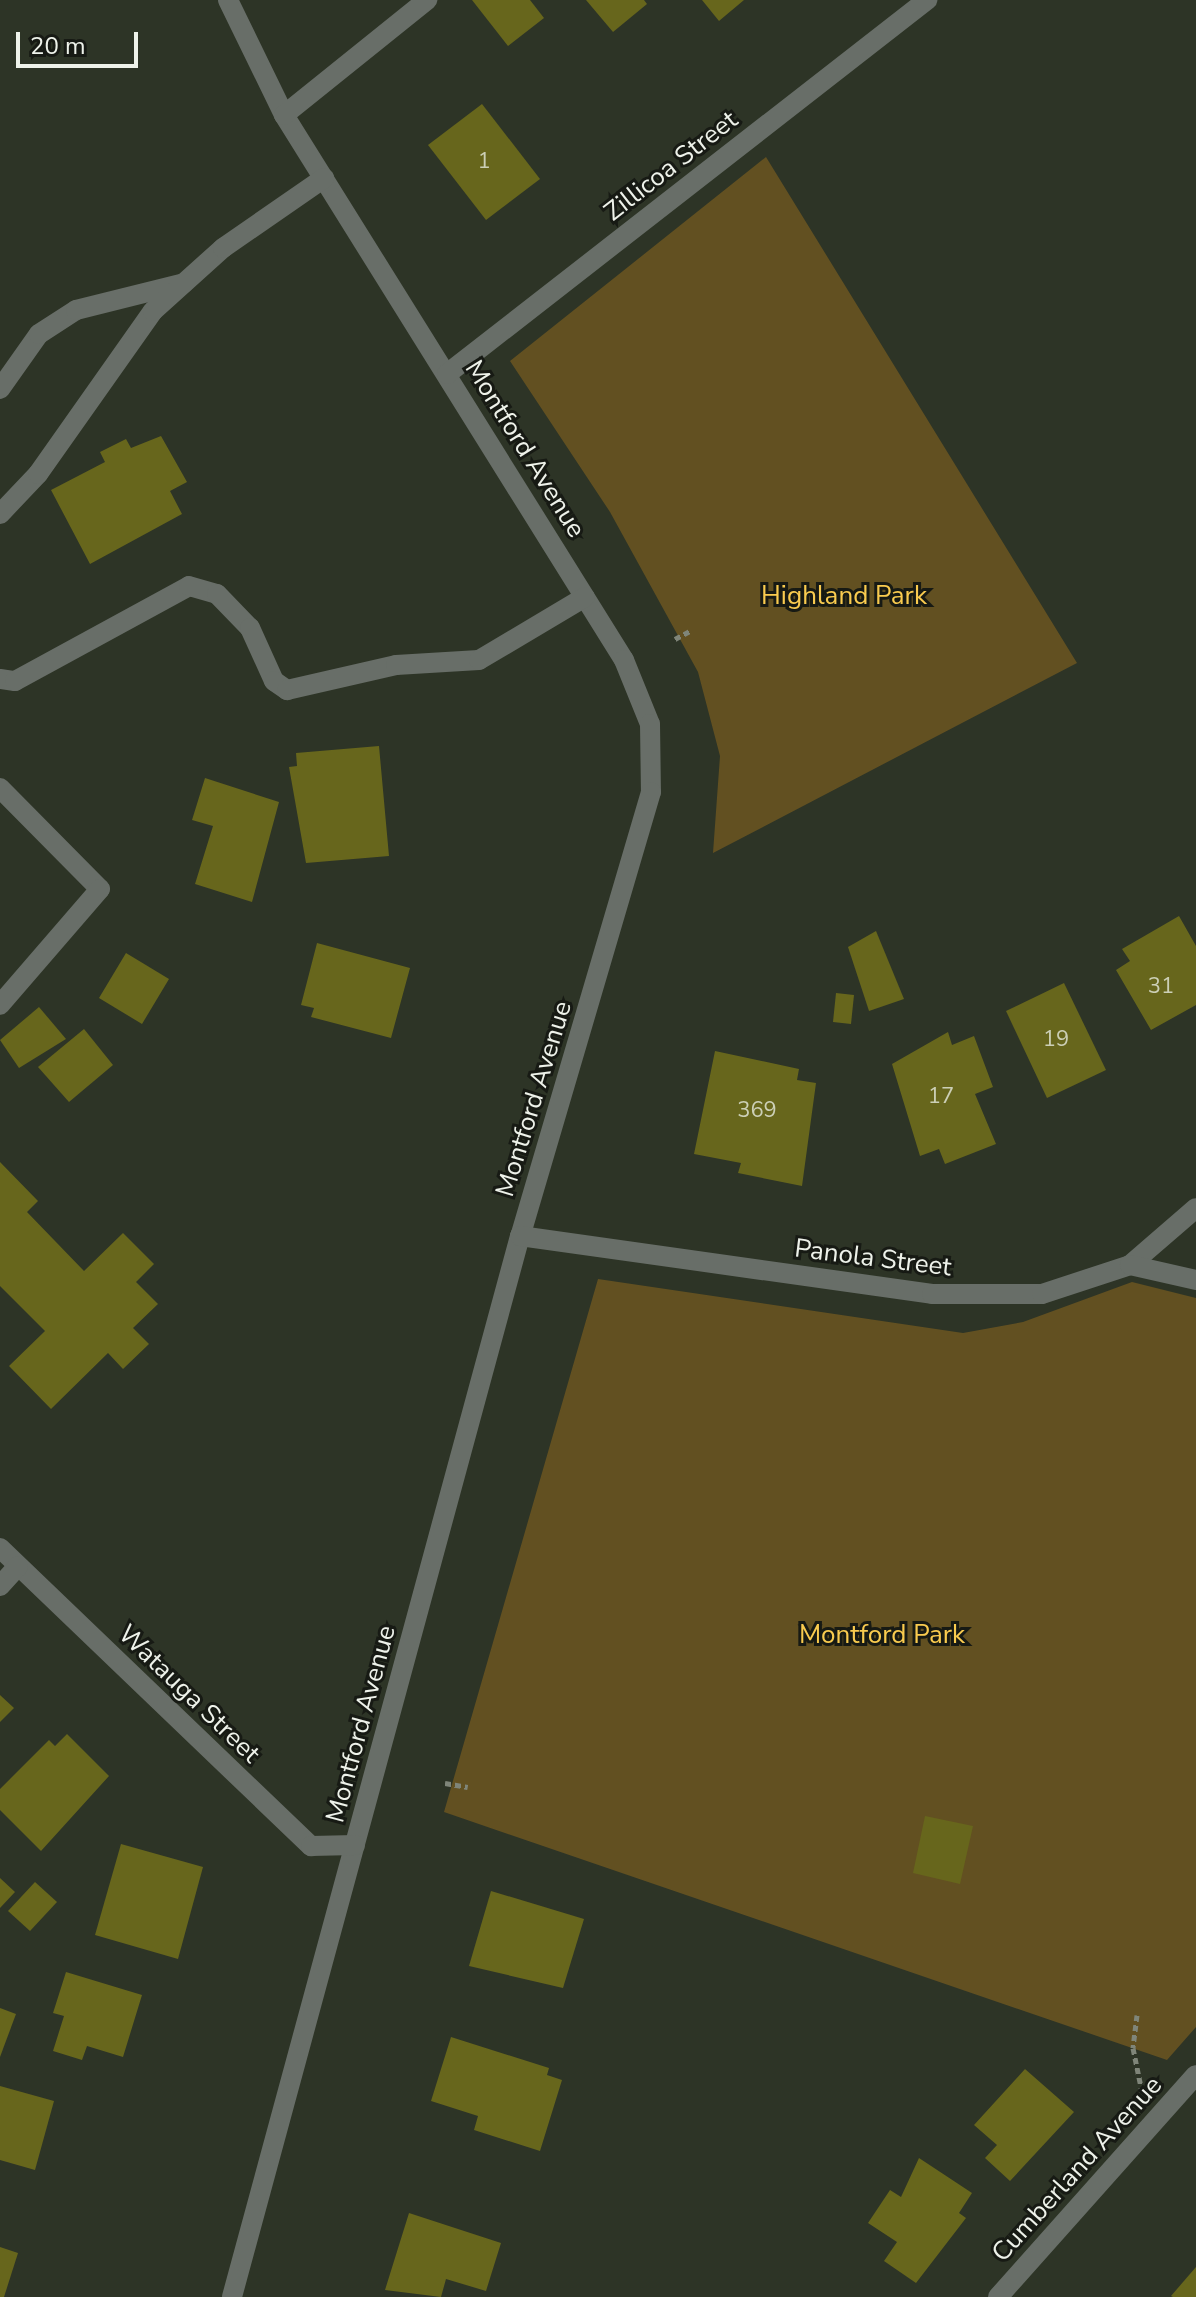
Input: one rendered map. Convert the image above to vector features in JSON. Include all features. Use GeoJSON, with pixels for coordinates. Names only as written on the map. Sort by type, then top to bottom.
{"type":"FeatureCollection","features":[{"type":"Feature","properties":{"kind":"street","name":"Montford Avenue"},"geometry":{"type":"LineString","coordinates":[[228,0],[284,115],[624,660],[650,724],[651,792],[520,1236],[232,2297]]}},
{"type":"Feature","properties":{"kind":"street"},"geometry":{"type":"LineString","coordinates":[[284,115],[427,0]]}},
{"type":"Feature","properties":{"kind":"street","name":"Zillicoa Street"},"geometry":{"type":"LineString","coordinates":[[447,374],[927,0]]}},
{"type":"Feature","properties":{"kind":"street"},"geometry":{"type":"LineString","coordinates":[[0,514],[38,474],[153,311],[184,283],[324,178]]}},
{"type":"Feature","properties":{"kind":"street"},"geometry":{"type":"LineString","coordinates":[[0,389],[39,334],[76,310],[184,283]]}},
{"type":"Feature","properties":{"kind":"street"},"geometry":{"type":"LineString","coordinates":[[0,679],[15,681],[189,586],[217,594],[250,628],[274,681],[287,690],[316,690],[396,665],[479,660],[585,597]]}},
{"type":"Feature","properties":{"kind":"street"},"geometry":{"type":"LineString","coordinates":[[0,788],[100,889],[0,1005]]}},
{"type":"Feature","properties":{"kind":"street","name":"Panola Street"},"geometry":{"type":"LineString","coordinates":[[520,1236],[932,1294],[1042,1294],[1130,1265],[1196,1208]]}},
{"type":"Feature","properties":{"kind":"street"},"geometry":{"type":"LineString","coordinates":[[1130,1265],[1196,1280]]}},
{"type":"Feature","properties":{"kind":"street","name":"Watauga Street"},"geometry":{"type":"LineString","coordinates":[[0,1548],[311,1846],[355,1845]]}},
{"type":"Feature","properties":{"kind":"street"},"geometry":{"type":"LineString","coordinates":[[0,1586],[18,1566]]}},
{"type":"Feature","properties":{"kind":"street","name":"Cumberland Avenue"},"geometry":{"type":"LineString","coordinates":[[998,2297],[1196,2075]]}},
{"type":"Feature","properties":{"kind":"path"},"geometry":{"type":"LineString","coordinates":[[675,639],[692,630]]}},
{"type":"Feature","properties":{"kind":"path"},"geometry":{"type":"LineString","coordinates":[[445,1783],[468,1787]]}},
{"type":"Feature","properties":{"kind":"path"},"geometry":{"type":"LineString","coordinates":[[1137,2015],[1133,2048],[1142,2093]]}},
{"type":"Feature","properties":{"kind":"green space","name":"Highland Park"},"geometry":{"type":"Polygon","coordinates":[[[766,157],[1077,663],[713,853],[720,756],[698,672],[610,512],[510,361],[766,157]]]}},
{"type":"Feature","properties":{"kind":"green space","name":"Montford Park"},"geometry":{"type":"Polygon","coordinates":[[[598,1279],[963,1333],[1023,1322],[1132,1282],[1196,1298],[1196,2027],[1167,2060],[444,1812],[598,1279]]]}},
{"type":"Feature","properties":{"kind":"building"},"geometry":{"type":"Polygon","coordinates":[[[472,0],[530,0],[544,18],[508,46],[472,0]]]}},
{"type":"Feature","properties":{"kind":"building"},"geometry":{"type":"Polygon","coordinates":[[[586,0],[644,0],[647,4],[613,32],[586,0]]]}},
{"type":"Feature","properties":{"kind":"building"},"geometry":{"type":"Polygon","coordinates":[[[702,0],[744,0],[719,21],[702,0]]]}},
{"type":"Feature","properties":{"kind":"building"},"geometry":{"type":"Polygon","coordinates":[[[482,104],[540,179],[486,220],[428,145],[482,104]]]}},
{"type":"Feature","properties":{"kind":"building"},"geometry":{"type":"Polygon","coordinates":[[[161,436],[187,482],[170,491],[182,514],[90,564],[51,490],[105,462],[100,452],[126,439],[131,448],[161,436]]]}},
{"type":"Feature","properties":{"kind":"building"},"geometry":{"type":"Polygon","coordinates":[[[379,746],[389,856],[306,863],[289,767],[297,766],[296,753],[379,746]]]}},
{"type":"Feature","properties":{"kind":"building"},"geometry":{"type":"Polygon","coordinates":[[[205,778],[279,802],[252,902],[195,884],[213,826],[192,820],[205,778]]]}},
{"type":"Feature","properties":{"kind":"building"},"geometry":{"type":"Polygon","coordinates":[[[1179,916],[1196,946],[1196,1005],[1151,1030],[1116,970],[1130,961],[1122,949],[1179,916]]]}},
{"type":"Feature","properties":{"kind":"building"},"geometry":{"type":"Polygon","coordinates":[[[876,931],[904,999],[869,1011],[848,947],[876,931]]]}},
{"type":"Feature","properties":{"kind":"building"},"geometry":{"type":"Polygon","coordinates":[[[317,943],[410,968],[391,1038],[311,1017],[314,1008],[301,1005],[317,943]]]}},
{"type":"Feature","properties":{"kind":"building"},"geometry":{"type":"Polygon","coordinates":[[[126,953],[169,979],[142,1024],[99,998],[126,953]]]}},
{"type":"Feature","properties":{"kind":"building"},"geometry":{"type":"Polygon","coordinates":[[[1064,983],[1106,1070],[1047,1098],[1006,1011],[1064,983]]]}},
{"type":"Feature","properties":{"kind":"building"},"geometry":{"type":"Polygon","coordinates":[[[836,993],[854,995],[851,1024],[833,1022],[836,993]]]}},
{"type":"Feature","properties":{"kind":"building"},"geometry":{"type":"Polygon","coordinates":[[[39,1007],[66,1039],[19,1068],[0,1040],[39,1007]]]}},
{"type":"Feature","properties":{"kind":"building"},"geometry":{"type":"Polygon","coordinates":[[[84,1029],[113,1065],[69,1102],[38,1067],[84,1029]]]}},
{"type":"Feature","properties":{"kind":"building"},"geometry":{"type":"Polygon","coordinates":[[[948,1032],[952,1045],[974,1036],[993,1087],[975,1094],[996,1144],[945,1164],[939,1149],[920,1156],[892,1064],[948,1032]]]}},
{"type":"Feature","properties":{"kind":"building"},"geometry":{"type":"Polygon","coordinates":[[[715,1051],[799,1069],[797,1080],[816,1083],[802,1186],[738,1173],[741,1163],[694,1154],[715,1051]]]}},
{"type":"Feature","properties":{"kind":"building"},"geometry":{"type":"Polygon","coordinates":[[[0,1162],[38,1201],[27,1212],[84,1271],[123,1233],[154,1264],[136,1282],[158,1304],[133,1328],[149,1344],[123,1369],[108,1353],[51,1409],[9,1366],[45,1331],[0,1286],[0,1162]]]}},
{"type":"Feature","properties":{"kind":"building"},"geometry":{"type":"Polygon","coordinates":[[[0,1695],[14,1708],[0,1722],[0,1695]]]}},
{"type":"Feature","properties":{"kind":"building"},"geometry":{"type":"Polygon","coordinates":[[[67,1734],[109,1776],[41,1851],[0,1810],[0,1789],[49,1740],[55,1746],[67,1734]]]}},
{"type":"Feature","properties":{"kind":"building"},"geometry":{"type":"Polygon","coordinates":[[[925,1816],[973,1826],[960,1884],[913,1873],[925,1816]]]}},
{"type":"Feature","properties":{"kind":"building"},"geometry":{"type":"Polygon","coordinates":[[[121,1844],[203,1867],[178,1959],[95,1935],[121,1844]]]}},
{"type":"Feature","properties":{"kind":"building"},"geometry":{"type":"Polygon","coordinates":[[[0,1878],[15,1892],[0,1908],[0,1878]]]}},
{"type":"Feature","properties":{"kind":"building"},"geometry":{"type":"Polygon","coordinates":[[[35,1882],[57,1902],[30,1931],[8,1911],[35,1882]]]}},
{"type":"Feature","properties":{"kind":"building"},"geometry":{"type":"Polygon","coordinates":[[[491,1891],[584,1919],[563,1988],[469,1966],[491,1891]]]}},
{"type":"Feature","properties":{"kind":"building"},"geometry":{"type":"Polygon","coordinates":[[[66,1972],[142,1995],[123,2057],[87,2046],[82,2060],[53,2051],[64,2016],[53,2013],[66,1972]]]}},
{"type":"Feature","properties":{"kind":"building"},"geometry":{"type":"Polygon","coordinates":[[[0,2008],[16,2014],[0,2057],[0,2008]]]}},
{"type":"Feature","properties":{"kind":"building"},"geometry":{"type":"Polygon","coordinates":[[[451,2037],[549,2068],[547,2075],[562,2080],[540,2151],[474,2130],[478,2116],[431,2101],[451,2037]]]}},
{"type":"Feature","properties":{"kind":"building"},"geometry":{"type":"Polygon","coordinates":[[[1025,2069],[1074,2112],[1010,2181],[985,2158],[997,2145],[974,2125],[1025,2069]]]}},
{"type":"Feature","properties":{"kind":"building"},"geometry":{"type":"Polygon","coordinates":[[[0,2086],[54,2101],[35,2170],[0,2160],[0,2086]]]}},
{"type":"Feature","properties":{"kind":"building"},"geometry":{"type":"Polygon","coordinates":[[[919,2158],[972,2193],[959,2213],[966,2218],[916,2283],[884,2261],[897,2242],[868,2223],[890,2190],[901,2197],[919,2158]]]}},
{"type":"Feature","properties":{"kind":"building"},"geometry":{"type":"Polygon","coordinates":[[[409,2213],[501,2243],[486,2291],[446,2279],[441,2297],[385,2290],[409,2213]]]}},
{"type":"Feature","properties":{"kind":"building"},"geometry":{"type":"Polygon","coordinates":[[[0,2247],[18,2253],[4,2297],[0,2297],[0,2247]]]}},
{"type":"Feature","properties":{"kind":"building"},"geometry":{"type":"Polygon","coordinates":[[[1196,2267],[1196,2297],[1171,2296],[1196,2267]]]}}]}
